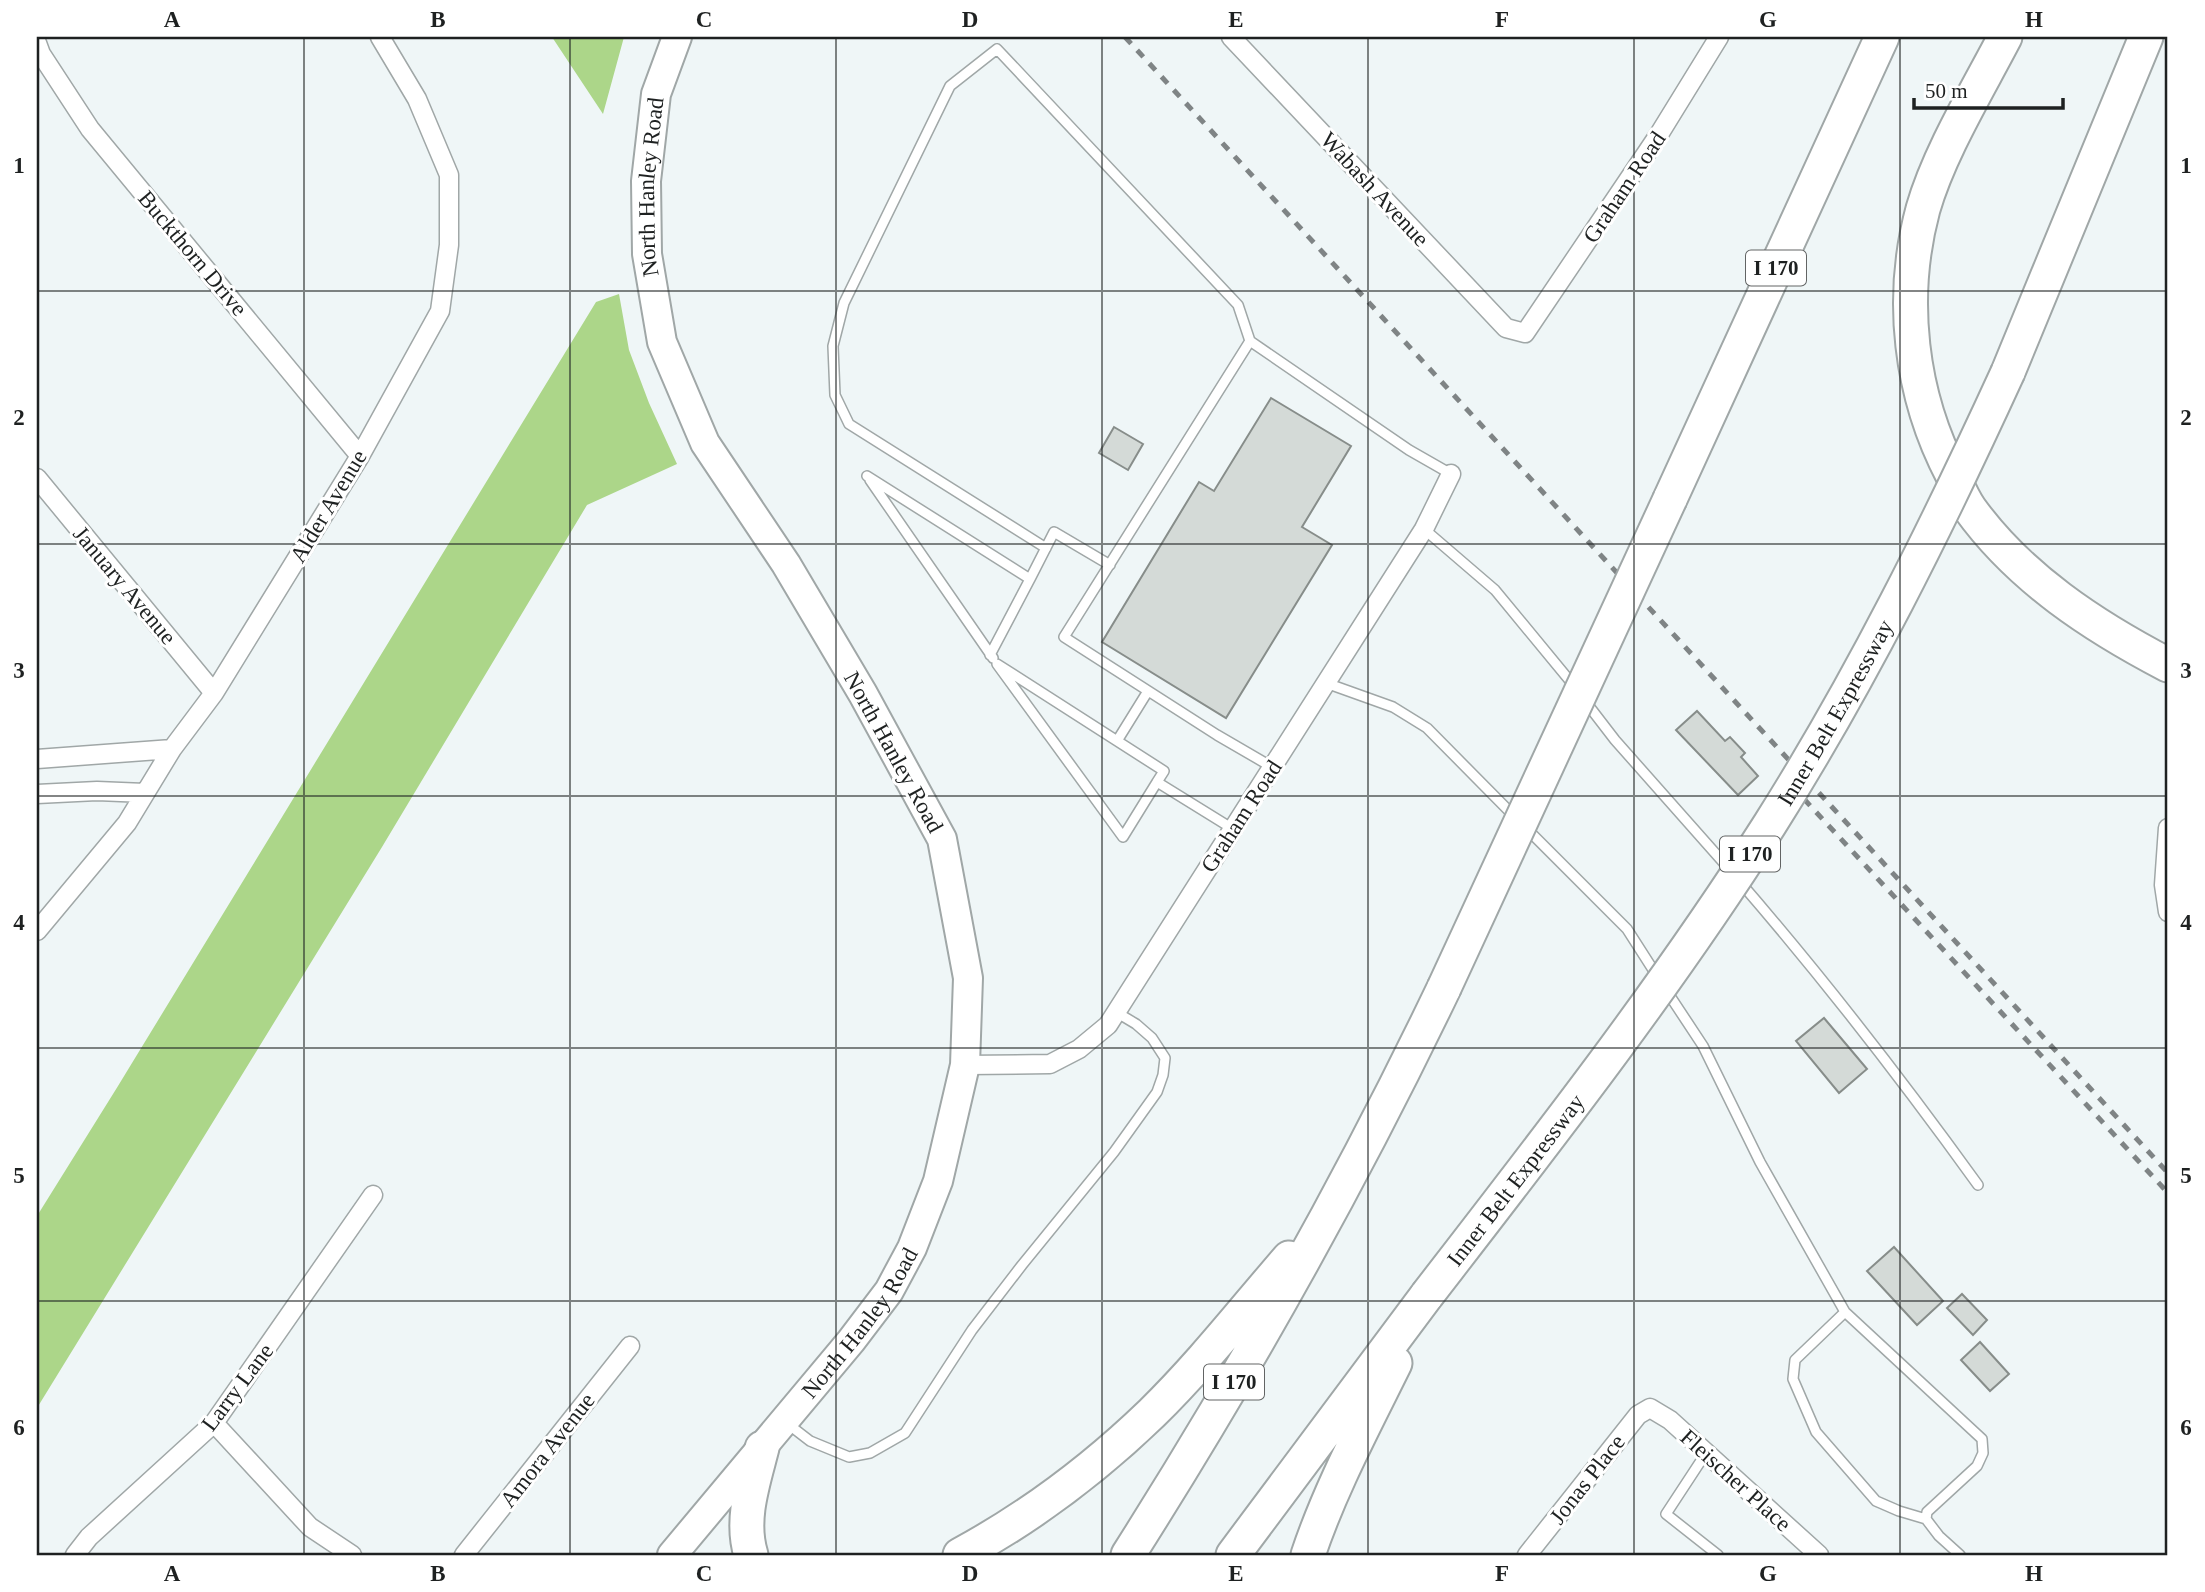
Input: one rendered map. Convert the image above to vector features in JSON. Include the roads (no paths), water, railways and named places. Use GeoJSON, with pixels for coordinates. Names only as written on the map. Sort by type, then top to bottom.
{"type":"FeatureCollection","features":[{"type":"Feature","properties":{"kind":"highway","name":"I 170"},"geometry":{"type":"LineString","coordinates":[[1128,1555],[1233,1386],[1334,1205],[1392,1093],[1444,988],[1882,37]]}},
{"type":"Feature","properties":{"kind":"highway"},"geometry":{"type":"LineString","coordinates":[[2005,37],[1941,163],[1924,208],[1914,252],[1910,300],[1918,384],[1942,457],[1969,507],[1998,543],[2028,573],[2082,615],[2168,665]]}},
{"type":"Feature","properties":{"kind":"highway"},"geometry":{"type":"LineString","coordinates":[[2028,37],[1960,172],[1943,217],[1934,260],[1931,300],[1934,346],[1942,390],[1954,428],[1971,467],[2000,511],[2029,544],[2061,572],[2168,643]]}},
{"type":"Feature","properties":{"kind":"highway","name":"Inner Belt Expressway"},"geometry":{"type":"LineString","coordinates":[[1233,1555],[1605,1065],[1690,945],[1770,823],[1845,697],[1948,503],[2008,372],[2146,37]]}},
{"type":"Feature","properties":{"kind":"highway"},"geometry":{"type":"LineString","coordinates":[[960,1555],[1038,1507],[1098,1462],[1152,1412],[1197,1365],[1334,1205]]}},
{"type":"Feature","properties":{"kind":"highway"},"geometry":{"type":"LineString","coordinates":[[1308,1555],[1344,1468],[1427,1296]]}},
{"type":"Feature","properties":{"kind":"highway"},"geometry":{"type":"LineString","coordinates":[[751,1555],[746,1527],[762,1448]]}},
{"type":"Feature","properties":{"kind":"main road","name":"North Hanley Road"},"geometry":{"type":"LineString","coordinates":[[672,1555],[851,1341],[889,1291],[912,1248],[938,1181],[965,1065],[968,978],[942,839],[863,694],[786,564],[705,443],[662,342],[647,254],[646,181],[656,94],[677,37]]}},
{"type":"Feature","properties":{"kind":"street","name":"Alder Avenue"},"geometry":{"type":"LineString","coordinates":[[37,931],[127,823],[172,749],[214,693],[360,456],[440,311],[449,245],[449,175],[417,99],[380,37]]}},
{"type":"Feature","properties":{"kind":"street","name":"Wabash Avenue"},"geometry":{"type":"LineString","coordinates":[[1231,37],[1506,328],[1525,333]]}},
{"type":"Feature","properties":{"kind":"street","name":"Graham Road"},"geometry":{"type":"LineString","coordinates":[[1525,333],[1658,136],[1719,37]]}},
{"type":"Feature","properties":{"kind":"street","name":"Buckthorn Drive"},"geometry":{"type":"LineString","coordinates":[[37,43],[41,54],[90,129],[360,456]]}},
{"type":"Feature","properties":{"kind":"street","name":"Graham Road"},"geometry":{"type":"LineString","coordinates":[[965,1065],[1050,1064],[1079,1049],[1108,1025],[1424,529],[1451,474]]}},
{"type":"Feature","properties":{"kind":"street","name":"January Avenue"},"geometry":{"type":"LineString","coordinates":[[37,478],[214,693]]}},
{"type":"Feature","properties":{"kind":"street"},"geometry":{"type":"LineString","coordinates":[[37,759],[172,749]]}},
{"type":"Feature","properties":{"kind":"street"},"geometry":{"type":"LineString","coordinates":[[37,794],[145,793]]}},
{"type":"Feature","properties":{"kind":"street"},"geometry":{"type":"LineString","coordinates":[[2168,828],[2164,885],[2168,912]]}},
{"type":"Feature","properties":{"kind":"street","name":"Larry Lane"},"geometry":{"type":"LineString","coordinates":[[75,1555],[89,1537],[214,1423],[373,1195]]}},
{"type":"Feature","properties":{"kind":"street","name":"Amora Avenue"},"geometry":{"type":"LineString","coordinates":[[464,1555],[630,1346]]}},
{"type":"Feature","properties":{"kind":"street","name":"Fleischer Place"},"geometry":{"type":"LineString","coordinates":[[1650,1408],[1670,1420],[1819,1555]]}},
{"type":"Feature","properties":{"kind":"street","name":"Jonas Place"},"geometry":{"type":"LineString","coordinates":[[1527,1555],[1638,1415],[1650,1408]]}},
{"type":"Feature","properties":{"kind":"street"},"geometry":{"type":"LineString","coordinates":[[214,1423],[310,1527],[352,1555]]}},
{"type":"Feature","properties":{"kind":"lane"},"geometry":{"type":"LineString","coordinates":[[1046,548],[849,424],[835,395],[833,346],[844,303],[950,86],[997,49],[1238,304],[1250,341],[1409,450],[1451,474]]}},
{"type":"Feature","properties":{"kind":"lane"},"geometry":{"type":"LineString","coordinates":[[1250,341],[1064,637],[1272,767]]}},
{"type":"Feature","properties":{"kind":"lane"},"geometry":{"type":"LineString","coordinates":[[997,664],[1164,771],[1124,837],[990,655],[867,475],[1030,579]]}},
{"type":"Feature","properties":{"kind":"lane"},"geometry":{"type":"LineString","coordinates":[[1424,529],[1495,590],[1538,640],[1615,740],[1781,929],[1922,1107],[1978,1185]]}},
{"type":"Feature","properties":{"kind":"lane"},"geometry":{"type":"LineString","coordinates":[[990,655],[1055,532],[1110,565]]}},
{"type":"Feature","properties":{"kind":"lane"},"geometry":{"type":"LineString","coordinates":[[1326,683],[1393,707],[1427,728],[1627,929],[1703,1046],[1760,1162],[1845,1312],[1982,1439],[1983,1453],[1977,1466],[1927,1512],[1926,1518]]}},
{"type":"Feature","properties":{"kind":"lane"},"geometry":{"type":"LineString","coordinates":[[1118,741],[1148,691]]}},
{"type":"Feature","properties":{"kind":"lane"},"geometry":{"type":"LineString","coordinates":[[1157,782],[1233,830]]}},
{"type":"Feature","properties":{"kind":"lane"},"geometry":{"type":"LineString","coordinates":[[784,1422],[810,1441],[849,1457],[870,1454],[905,1433],[972,1330],[1114,1153],[1157,1092],[1165,1058],[1152,1038],[1116,1012]]}},
{"type":"Feature","properties":{"kind":"lane"},"geometry":{"type":"LineString","coordinates":[[1845,1312],[1795,1360],[1793,1379],[1816,1433],[1876,1501],[1926,1518],[1939,1536],[1960,1555]]}},
{"type":"Feature","properties":{"kind":"lane"},"geometry":{"type":"LineString","coordinates":[[1706,1453],[1665,1514],[1718,1555]]}},
{"type":"Feature","properties":{"kind":"railway"},"geometry":{"type":"LineString","coordinates":[[1125,37],[2168,1173]]}},
{"type":"Feature","properties":{"kind":"railway"},"geometry":{"type":"LineString","coordinates":[[1804,799],[2168,1193]]}}]}
